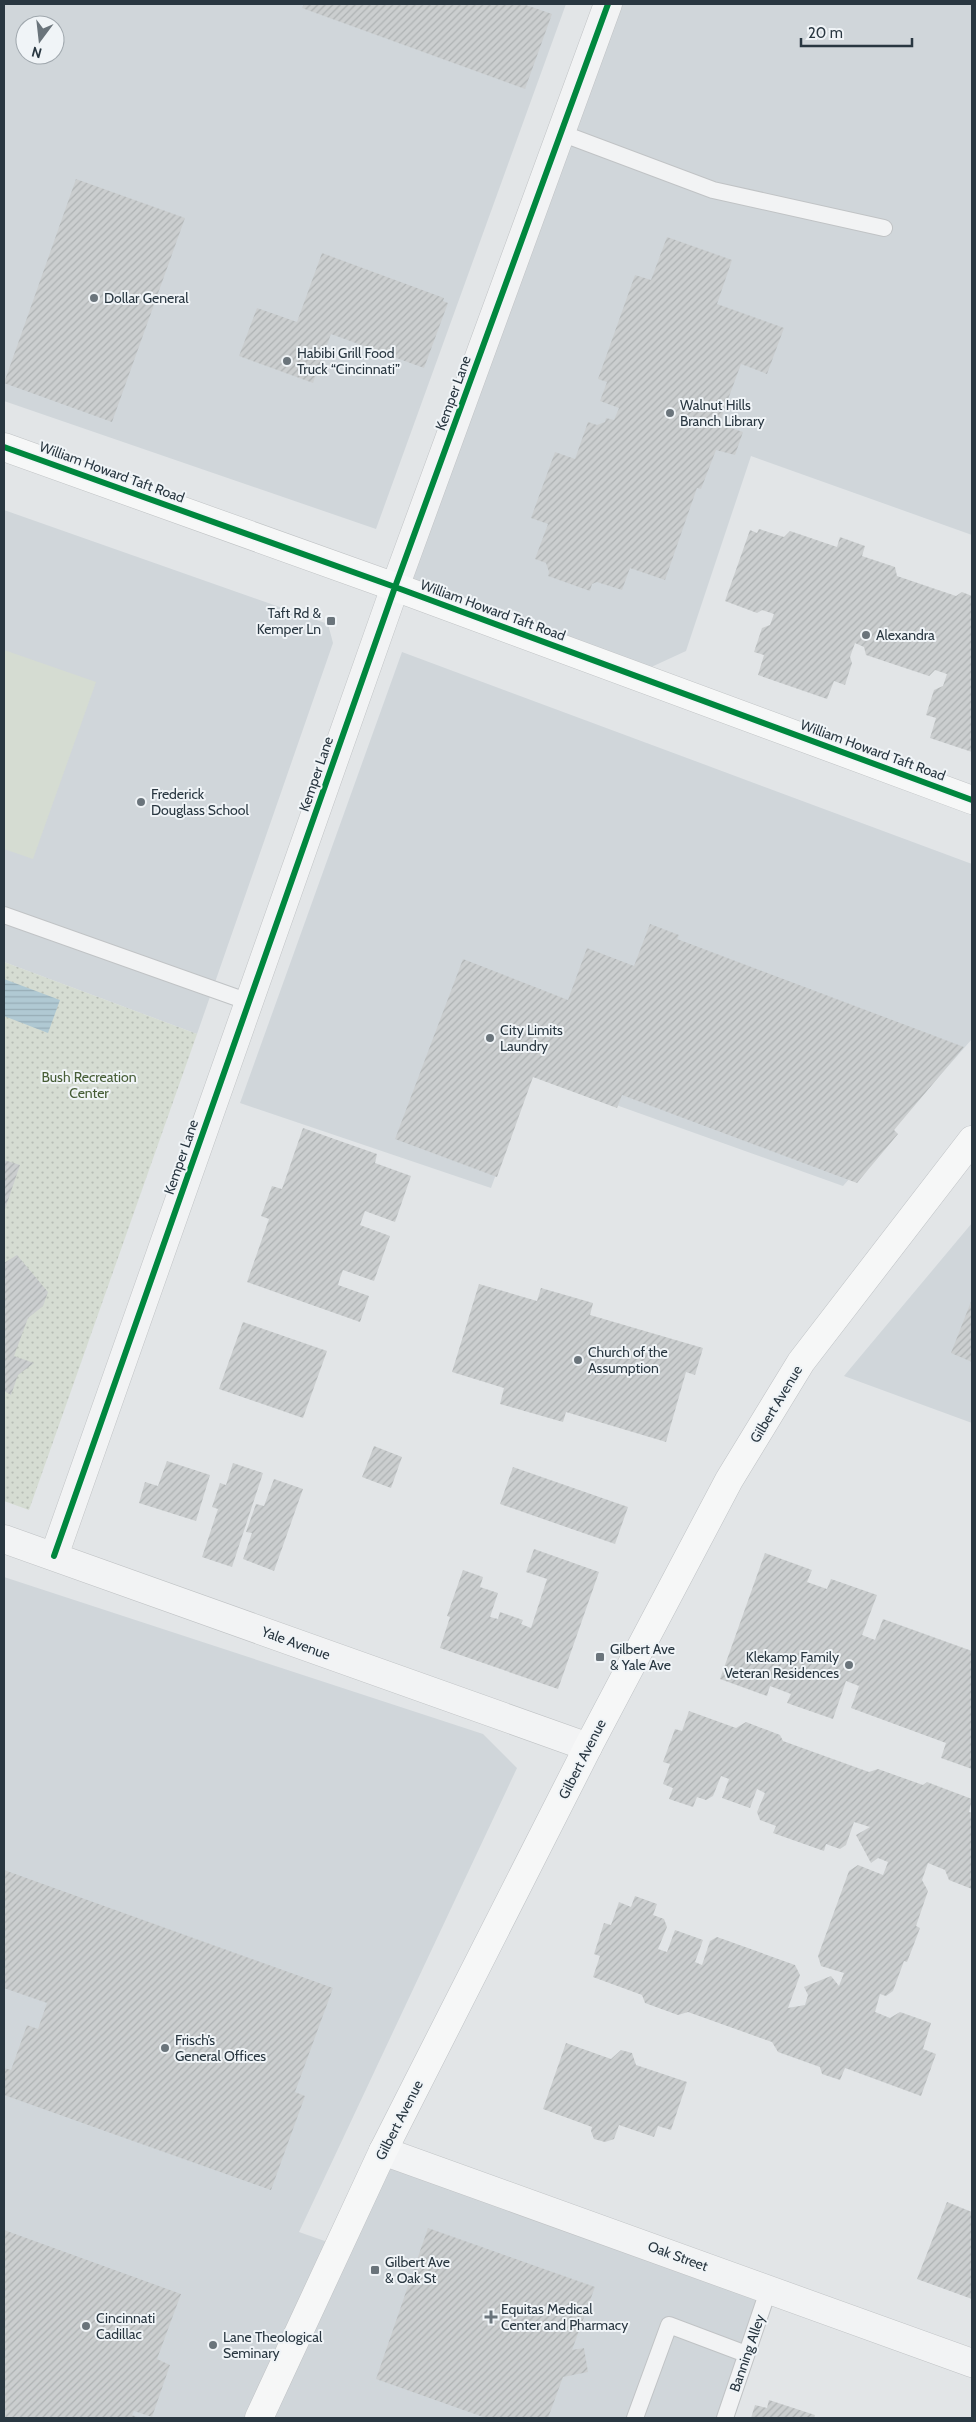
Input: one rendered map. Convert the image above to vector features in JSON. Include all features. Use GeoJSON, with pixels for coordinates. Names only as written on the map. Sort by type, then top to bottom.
{"type":"FeatureCollection","features":[{"type":"Feature","properties":{"kind":"main road","name":"William Howard Taft Road"},"geometry":{"type":"LineString","coordinates":[[4,447],[395,587],[972,800]]}},
{"type":"Feature","properties":{"kind":"main road","name":"Gilbert Avenue"},"geometry":{"type":"LineString","coordinates":[[259,2418],[383,2152],[588,1747],[729,1480],[801,1362],[972,1140]]}},
{"type":"Feature","properties":{"kind":"street","name":"Kemper Lane"},"geometry":{"type":"LineString","coordinates":[[54,1556],[395,587],[608,4]]}},
{"type":"Feature","properties":{"kind":"street","name":"Yale Avenue"},"geometry":{"type":"LineString","coordinates":[[4,1539],[588,1747]]}},
{"type":"Feature","properties":{"kind":"street","name":"Oak Street"},"geometry":{"type":"LineString","coordinates":[[383,2152],[769,2288],[972,2363]]}},
{"type":"Feature","properties":{"kind":"lane"},"geometry":{"type":"LineString","coordinates":[[561,133],[713,190],[884,228]]}},
{"type":"Feature","properties":{"kind":"lane"},"geometry":{"type":"LineString","coordinates":[[4,915],[249,1002]]}},
{"type":"Feature","properties":{"kind":"lane","name":"Banning Alley"},"geometry":{"type":"LineString","coordinates":[[724,2418],[769,2288]]}},
{"type":"Feature","properties":{"kind":"lane"},"geometry":{"type":"LineString","coordinates":[[635,2418],[669,2325],[746,2354]]}},
{"type":"Feature","properties":{"kind":"shaded area"},"geometry":{"type":"Polygon","coordinates":[[[4,4],[566,4],[376,529],[4,401],[4,4]]]}},
{"type":"Feature","properties":{"kind":"shaded area"},"geometry":{"type":"Polygon","coordinates":[[[608,4],[972,4],[972,535],[751,456],[686,651],[634,675],[395,587],[608,4]]]}},
{"type":"Feature","properties":{"kind":"shaded area","name":"Frederick Douglass School"},"geometry":{"type":"Polygon","coordinates":[[[4,510],[328,624],[333,643],[197,1034],[4,962],[4,510]]]}},
{"type":"Feature","properties":{"kind":"shaded area"},"geometry":{"type":"Polygon","coordinates":[[[402,652],[972,864],[972,1039],[843,1186],[532,1075],[491,1188],[240,1103],[402,652]]]}},
{"type":"Feature","properties":{"kind":"shaded area"},"geometry":{"type":"Polygon","coordinates":[[[972,1223],[972,1423],[844,1376],[972,1223]]]}},
{"type":"Feature","properties":{"kind":"shaded area"},"geometry":{"type":"Polygon","coordinates":[[[4,1577],[483,1734],[517,1768],[299,2232],[339,2246],[383,2151],[769,2288],[725,2418],[4,2418],[4,1577]]]}},
{"type":"Feature","properties":{"kind":"green space"},"geometry":{"type":"Polygon","coordinates":[[[4,650],[96,682],[33,859],[4,849],[4,650]]]}},
{"type":"Feature","properties":{"kind":"green space","name":"Bush Recreation Center"},"geometry":{"type":"Polygon","coordinates":[[[4,962],[197,1034],[29,1510],[4,1501],[4,962]]]}},
{"type":"Feature","properties":{"kind":"water"},"geometry":{"type":"Polygon","coordinates":[[[4,979],[60,1000],[48,1033],[4,1016],[4,979]]]}},
{"type":"Feature","properties":{"kind":"building"},"geometry":{"type":"Polygon","coordinates":[[[304,4],[523,4],[552,14],[525,89],[302,8],[304,4]]]}},
{"type":"Feature","properties":{"kind":"building","name":"Dollar General"},"geometry":{"type":"Polygon","coordinates":[[[76,179],[185,218],[112,422],[4,383],[76,179]]]}},
{"type":"Feature","properties":{"kind":"building","name":"Walnut Hills Branch Library"},"geometry":{"type":"Polygon","coordinates":[[[667,237],[732,260],[717,304],[784,328],[767,374],[741,364],[719,424],[743,432],[735,455],[716,450],[701,489],[697,488],[665,580],[630,568],[622,590],[597,582],[592,584],[590,591],[548,576],[549,572],[546,563],[535,559],[548,524],[531,518],[555,452],[575,459],[588,422],[597,425],[605,422],[606,418],[614,420],[619,408],[600,401],[607,382],[598,379],[635,275],[651,280],[667,237]]]}},
{"type":"Feature","properties":{"kind":"building"},"geometry":{"type":"Polygon","coordinates":[[[322,253],[444,298],[443,301],[448,303],[424,368],[331,334],[313,383],[239,356],[257,308],[297,322],[322,253]]]}},
{"type":"Feature","properties":{"kind":"building","name":"Alexandra"},"geometry":{"type":"Polygon","coordinates":[[[759,529],[784,537],[790,531],[837,547],[840,537],[865,546],[862,556],[895,567],[897,576],[956,596],[962,592],[972,596],[972,752],[930,738],[936,718],[926,715],[934,690],[943,686],[947,674],[935,670],[929,676],[866,655],[864,647],[855,643],[850,657],[852,663],[845,685],[834,681],[827,699],[758,675],[764,655],[754,652],[762,628],[770,625],[774,614],[762,610],[757,613],[725,601],[750,530],[757,533],[759,529]]]}},
{"type":"Feature","properties":{"kind":"building"},"geometry":{"type":"Polygon","coordinates":[[[650,924],[679,935],[677,939],[964,1047],[894,1130],[898,1134],[857,1183],[622,1095],[617,1108],[533,1077],[497,1177],[395,1139],[463,959],[568,1000],[587,948],[634,966],[650,924]]]}},
{"type":"Feature","properties":{"kind":"building"},"geometry":{"type":"Polygon","coordinates":[[[303,1128],[377,1154],[375,1163],[411,1176],[395,1222],[365,1211],[360,1225],[390,1236],[374,1281],[343,1270],[340,1278],[338,1285],[369,1296],[360,1322],[247,1282],[269,1219],[261,1216],[272,1186],[282,1189],[303,1128]]]}},
{"type":"Feature","properties":{"kind":"building"},"geometry":{"type":"Polygon","coordinates":[[[4,1160],[20,1165],[4,1212],[4,1160]]]}},
{"type":"Feature","properties":{"kind":"building"},"geometry":{"type":"Polygon","coordinates":[[[17,1255],[48,1292],[43,1306],[28,1318],[14,1356],[34,1363],[18,1375],[11,1395],[4,1391],[4,1263],[17,1255]]]}},
{"type":"Feature","properties":{"kind":"building","name":"Church of the Assumption"},"geometry":{"type":"Polygon","coordinates":[[[479,1284],[537,1301],[541,1288],[593,1303],[590,1315],[703,1348],[695,1375],[686,1372],[666,1442],[566,1412],[563,1422],[500,1404],[504,1388],[452,1372],[479,1284]]]}},
{"type":"Feature","properties":{"kind":"building"},"geometry":{"type":"Polygon","coordinates":[[[972,1299],[972,1362],[951,1353],[972,1299]]]}},
{"type":"Feature","properties":{"kind":"building"},"geometry":{"type":"Polygon","coordinates":[[[243,1322],[327,1351],[303,1418],[219,1389],[243,1322]]]}},
{"type":"Feature","properties":{"kind":"building"},"geometry":{"type":"Polygon","coordinates":[[[374,1446],[402,1457],[391,1488],[362,1477],[374,1446]]]}},
{"type":"Feature","properties":{"kind":"building"},"geometry":{"type":"Polygon","coordinates":[[[167,1461],[210,1475],[196,1521],[139,1503],[145,1482],[158,1486],[167,1461]]]}},
{"type":"Feature","properties":{"kind":"building"},"geometry":{"type":"Polygon","coordinates":[[[233,1463],[263,1473],[232,1567],[202,1557],[218,1509],[212,1507],[220,1483],[226,1485],[233,1463]]]}},
{"type":"Feature","properties":{"kind":"building"},"geometry":{"type":"Polygon","coordinates":[[[513,1467],[628,1507],[615,1544],[500,1504],[513,1467]]]}},
{"type":"Feature","properties":{"kind":"building"},"geometry":{"type":"Polygon","coordinates":[[[274,1479],[303,1489],[274,1571],[243,1559],[252,1533],[246,1532],[256,1504],[264,1506],[274,1479]]]}},
{"type":"Feature","properties":{"kind":"building"},"geometry":{"type":"Polygon","coordinates":[[[534,1549],[599,1572],[558,1689],[440,1648],[450,1617],[447,1616],[463,1570],[483,1577],[480,1587],[498,1593],[490,1617],[498,1619],[500,1612],[523,1620],[521,1624],[531,1628],[547,1579],[526,1572],[534,1549]]]}},
{"type":"Feature","properties":{"kind":"building","name":"Klekamp Family Veteran Residences"},"geometry":{"type":"Polygon","coordinates":[[[765,1553],[812,1570],[807,1582],[827,1589],[831,1579],[877,1595],[862,1635],[875,1640],[883,1619],[972,1651],[972,1769],[941,1758],[946,1743],[851,1708],[859,1686],[846,1681],[833,1719],[787,1703],[791,1694],[770,1686],[767,1696],[720,1679],[765,1553]]]}},
{"type":"Feature","properties":{"kind":"building"},"geometry":{"type":"Polygon","coordinates":[[[689,1711],[736,1728],[746,1722],[780,1735],[783,1741],[869,1772],[878,1769],[923,1785],[927,1782],[972,1799],[969,1812],[972,1813],[972,1889],[949,1880],[945,1870],[928,1863],[922,1880],[928,1891],[916,1926],[920,1928],[907,1962],[904,1961],[893,1991],[886,1996],[880,1994],[875,2012],[890,2018],[900,2012],[931,2023],[923,2049],[936,2054],[921,2096],[845,2068],[840,2080],[822,2074],[820,2067],[778,2052],[772,2042],[688,2012],[678,2015],[645,2003],[642,1995],[593,1977],[600,1956],[594,1954],[604,1923],[611,1925],[619,1902],[631,1907],[635,1896],[657,1904],[653,1915],[664,1919],[667,1927],[658,1949],[667,1952],[675,1930],[703,1940],[695,1962],[702,1965],[710,1941],[717,1937],[795,1965],[800,1975],[788,2008],[805,2005],[808,1995],[804,1987],[831,1976],[839,1986],[844,1973],[821,1966],[818,1956],[849,1871],[858,1865],[883,1875],[888,1862],[878,1858],[871,1863],[856,1835],[870,1827],[854,1822],[846,1845],[840,1849],[826,1844],[824,1851],[773,1833],[776,1826],[760,1820],[757,1812],[765,1793],[757,1789],[750,1808],[722,1798],[729,1779],[721,1776],[713,1796],[706,1800],[697,1797],[693,1807],[669,1799],[673,1788],[663,1784],[670,1764],[663,1762],[675,1729],[682,1731],[689,1711]]]}},
{"type":"Feature","properties":{"kind":"building","name":"Frisch’s General Offices"},"geometry":{"type":"Polygon","coordinates":[[[4,1870],[333,1988],[295,2092],[305,2096],[271,2190],[4,2095],[4,2068],[11,2070],[27,2025],[38,2029],[47,2003],[4,1988],[4,1870]]]}},
{"type":"Feature","properties":{"kind":"building"},"geometry":{"type":"Polygon","coordinates":[[[566,2043],[611,2059],[621,2050],[632,2053],[636,2065],[687,2082],[671,2130],[658,2126],[654,2137],[619,2125],[614,2139],[605,2142],[594,2139],[591,2131],[592,2127],[543,2109],[566,2043]]]}},
{"type":"Feature","properties":{"kind":"building"},"geometry":{"type":"Polygon","coordinates":[[[947,2202],[972,2212],[972,2299],[917,2279],[947,2202]]]}},
{"type":"Feature","properties":{"kind":"building","name":"Equitas Medical Center and Pharmacy"},"geometry":{"type":"Polygon","coordinates":[[[428,2228],[595,2287],[572,2350],[584,2348],[588,2372],[563,2377],[548,2418],[486,2418],[376,2379],[428,2228]]]}},
{"type":"Feature","properties":{"kind":"building","name":"Cincinnati Cadillac"},"geometry":{"type":"Polygon","coordinates":[[[4,2230],[181,2294],[157,2359],[170,2365],[152,2417],[134,2411],[132,2415],[140,2418],[4,2418],[4,2230]]]}},
{"type":"Feature","properties":{"kind":"building"},"geometry":{"type":"Polygon","coordinates":[[[769,2400],[815,2415],[814,2418],[751,2418],[755,2405],[767,2408],[769,2400]]]}},
{"type":"Feature","properties":{"kind":"cycle path"},"geometry":{"type":"LineString","coordinates":[[54,1556],[395,587],[608,4]]}},
{"type":"Feature","properties":{"kind":"cycle path"},"geometry":{"type":"LineString","coordinates":[[4,447],[395,587],[972,800]]}},
{"type":"Feature","properties":{"kind":"place","name":"Dollar General"},"geometry":{"type":"Point","coordinates":[94,298]}},
{"type":"Feature","properties":{"kind":"place","name":"Habibi Grill Food Truck “Cincinnati”"},"geometry":{"type":"Point","coordinates":[287,361]}},
{"type":"Feature","properties":{"kind":"place","name":"Walnut Hills Branch Library"},"geometry":{"type":"Point","coordinates":[670,413]}},
{"type":"Feature","properties":{"kind":"place","name":"Taft Rd & Kemper Ln"},"geometry":{"type":"Point","coordinates":[331,621]}},
{"type":"Feature","properties":{"kind":"place","name":"Alexandra"},"geometry":{"type":"Point","coordinates":[866,635]}},
{"type":"Feature","properties":{"kind":"place","name":"Frederick Douglass School"},"geometry":{"type":"Point","coordinates":[141,802]}},
{"type":"Feature","properties":{"kind":"place","name":"City Limits Laundry"},"geometry":{"type":"Point","coordinates":[490,1038]}},
{"type":"Feature","properties":{"kind":"place","name":"Church of the Assumption"},"geometry":{"type":"Point","coordinates":[578,1360]}},
{"type":"Feature","properties":{"kind":"place","name":"Gilbert Ave & Yale Ave"},"geometry":{"type":"Point","coordinates":[600,1657]}},
{"type":"Feature","properties":{"kind":"place","name":"Klekamp Family Veteran Residences"},"geometry":{"type":"Point","coordinates":[849,1665]}},
{"type":"Feature","properties":{"kind":"place","name":"Frisch’s General Offices"},"geometry":{"type":"Point","coordinates":[165,2048]}},
{"type":"Feature","properties":{"kind":"place","name":"Gilbert Ave & Oak St"},"geometry":{"type":"Point","coordinates":[375,2270]}},
{"type":"Feature","properties":{"kind":"place","name":"Equitas Medical Center and Pharmacy"},"geometry":{"type":"Point","coordinates":[491,2317]}},
{"type":"Feature","properties":{"kind":"place","name":"Cincinnati Cadillac"},"geometry":{"type":"Point","coordinates":[86,2326]}},
{"type":"Feature","properties":{"kind":"place","name":"Lane Theological Seminary"},"geometry":{"type":"Point","coordinates":[213,2345]}}]}
